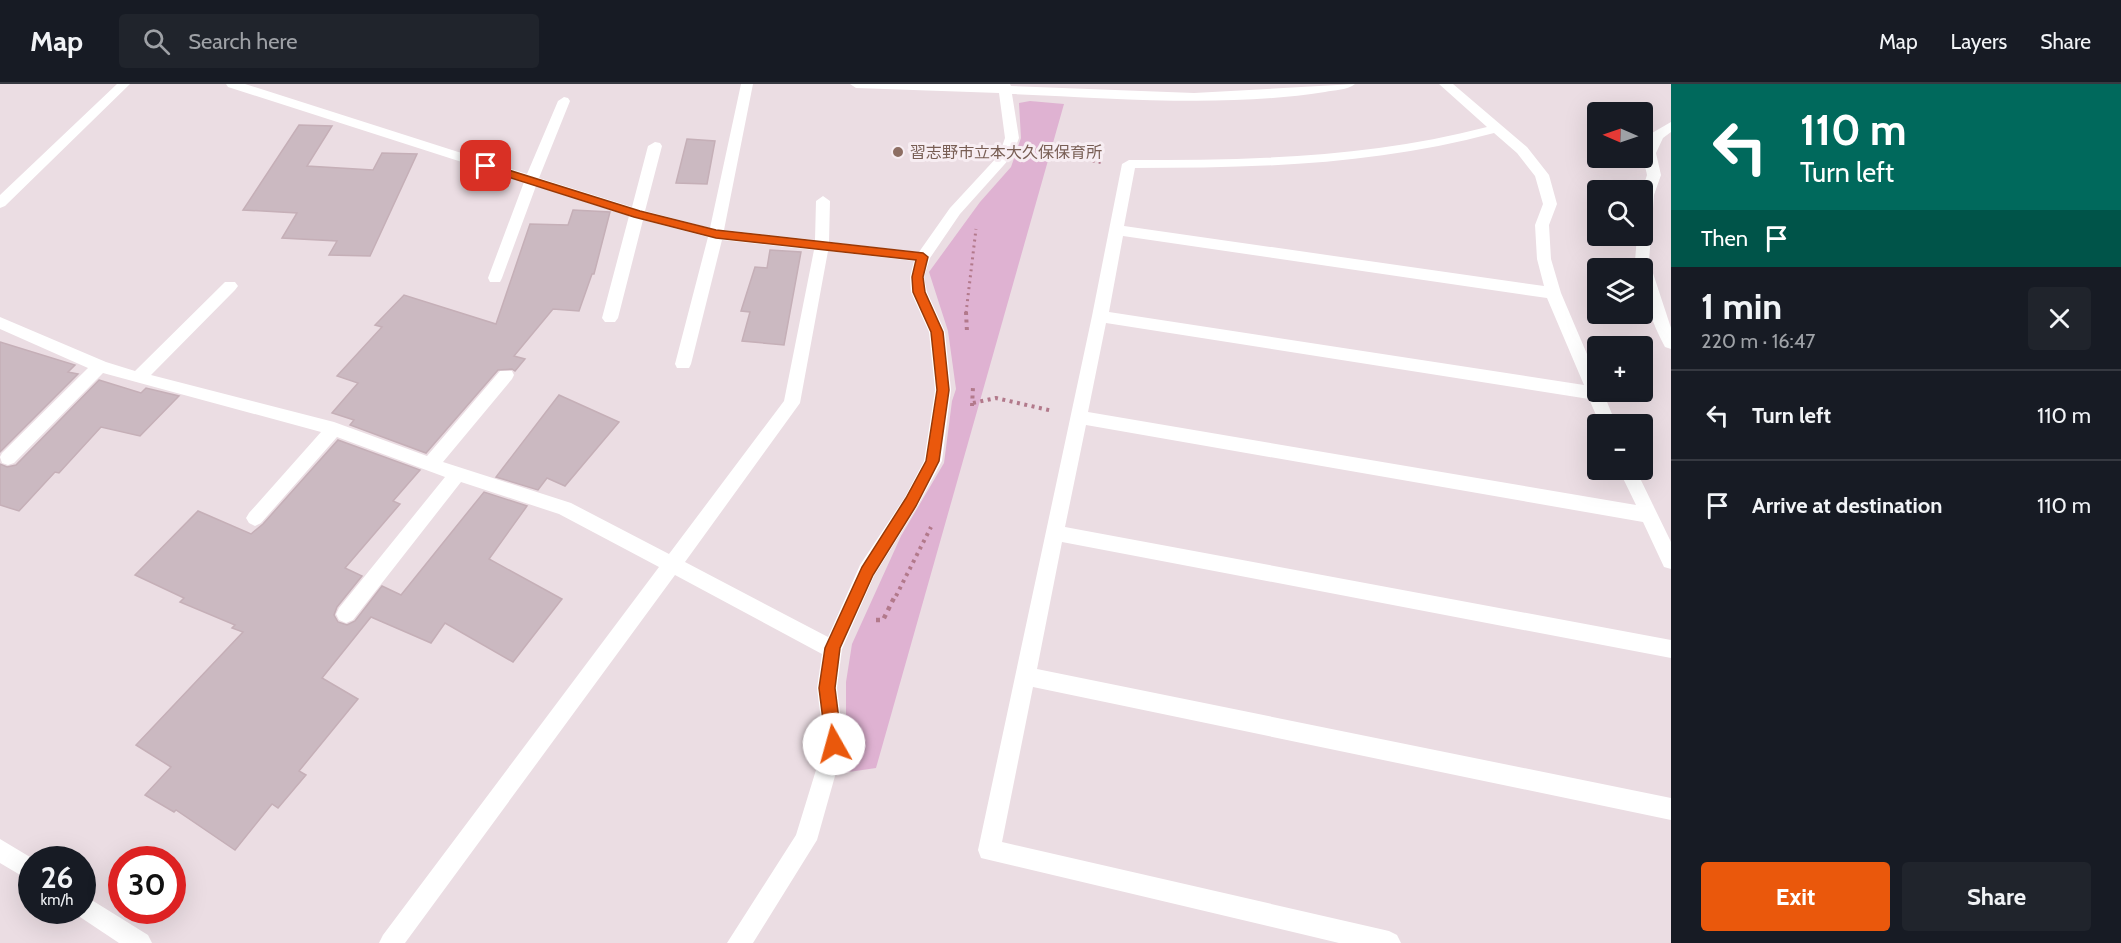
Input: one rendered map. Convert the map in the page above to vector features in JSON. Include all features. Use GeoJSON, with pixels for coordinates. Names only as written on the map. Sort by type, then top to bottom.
{"type":"FeatureCollection","features":[{"type":"Feature","properties":{"kind":"street"},"geometry":{"type":"LineString","coordinates":[[0,203],[124,84]]}},
{"type":"Feature","properties":{"kind":"street"},"geometry":{"type":"LineString","coordinates":[[232,84],[637,214],[716,234],[923,257]]}},
{"type":"Feature","properties":{"kind":"street"},"geometry":{"type":"LineString","coordinates":[[264,96],[273,84]]}},
{"type":"Feature","properties":{"kind":"street"},"geometry":{"type":"LineString","coordinates":[[683,364],[716,234],[747,84]]}},
{"type":"Feature","properties":{"kind":"street"},"geometry":{"type":"LineString","coordinates":[[856,84],[1004,87],[1116,95],[1204,96],[1268,94],[1349,84]]}},
{"type":"Feature","properties":{"kind":"street"},"geometry":{"type":"LineString","coordinates":[[1445,84],[1522,150],[1542,175],[1550,204],[1542,225],[1544,259],[1553,293],[1587,378]]}},
{"type":"Feature","properties":{"kind":"street"},"geometry":{"type":"LineString","coordinates":[[746,942],[807,840],[834,744],[827,688],[832,648],[867,571],[911,502],[933,461],[943,390],[937,332],[919,292],[917,277],[923,257],[955,211],[1005,156],[1012,138],[1004,87]]}},
{"type":"Feature","properties":{"kind":"street"},"geometry":{"type":"LineString","coordinates":[[495,279],[531,181],[564,101]]}},
{"type":"Feature","properties":{"kind":"street"},"geometry":{"type":"LineString","coordinates":[[1671,126],[1657,136],[1649,153],[1654,175],[1647,195],[1642,261],[1664,331],[1671,343]]}},
{"type":"Feature","properties":{"kind":"street"},"geometry":{"type":"LineString","coordinates":[[1389,943],[1344,938],[989,850],[1100,316],[1129,164],[1242,164],[1317,159],[1385,152],[1441,142],[1497,128]]}},
{"type":"Feature","properties":{"kind":"street"},"geometry":{"type":"LineString","coordinates":[[610,318],[655,146]]}},
{"type":"Feature","properties":{"kind":"street"},"geometry":{"type":"LineString","coordinates":[[391,943],[792,403],[822,246],[823,201]]}},
{"type":"Feature","properties":{"kind":"street"},"geometry":{"type":"LineString","coordinates":[[1116,230],[1553,293]]}},
{"type":"Feature","properties":{"kind":"street"},"geometry":{"type":"LineString","coordinates":[[138,378],[230,286]]}},
{"type":"Feature","properties":{"kind":"street"},"geometry":{"type":"LineString","coordinates":[[1100,316],[1587,392]]}},
{"type":"Feature","properties":{"kind":"street"},"geometry":{"type":"LineString","coordinates":[[0,323],[100,366],[334,429],[430,465],[565,508],[832,648]]}},
{"type":"Feature","properties":{"kind":"street"},"geometry":{"type":"LineString","coordinates":[[8,458],[100,366]]}},
{"type":"Feature","properties":{"kind":"street"},"geometry":{"type":"LineString","coordinates":[[430,465],[506,375]]}},
{"type":"Feature","properties":{"kind":"street"},"geometry":{"type":"LineString","coordinates":[[1079,417],[1649,515]]}},
{"type":"Feature","properties":{"kind":"street"},"geometry":{"type":"LineString","coordinates":[[255,518],[334,429]]}},
{"type":"Feature","properties":{"kind":"street"},"geometry":{"type":"LineString","coordinates":[[346,614],[457,474]]}},
{"type":"Feature","properties":{"kind":"street"},"geometry":{"type":"LineString","coordinates":[[1633,480],[1671,561]]}},
{"type":"Feature","properties":{"kind":"street"},"geometry":{"type":"LineString","coordinates":[[1055,533],[1671,649]]}},
{"type":"Feature","properties":{"kind":"street"},"geometry":{"type":"LineString","coordinates":[[1025,676],[1671,809]]}},
{"type":"Feature","properties":{"kind":"street"},"geometry":{"type":"LineString","coordinates":[[0,850],[18,862]]}},
{"type":"Feature","properties":{"kind":"street"},"geometry":{"type":"LineString","coordinates":[[96,914],[138,942]]}},
{"type":"Feature","properties":{"kind":"path"},"geometry":{"type":"LineString","coordinates":[[1010,145],[1128,168]]}},
{"type":"Feature","properties":{"kind":"path"},"geometry":{"type":"LineString","coordinates":[[940,411],[996,398],[1079,417]]}},
{"type":"Feature","properties":{"kind":"shaded area"},"geometry":{"type":"Polygon","coordinates":[[[1030,101],[1064,104],[876,768],[842,773],[846,731],[846,682],[852,644],[901,536],[944,463],[952,401],[956,389],[948,331],[929,272],[980,202],[1011,167],[1021,138],[1019,103],[1030,101]]]}},
{"type":"Feature","properties":{"kind":"building"},"geometry":{"type":"Polygon","coordinates":[[[299,125],[332,126],[307,166],[373,170],[382,153],[417,154],[370,256],[329,255],[337,241],[282,238],[297,213],[243,210],[299,125]]]}},
{"type":"Feature","properties":{"kind":"building"},"geometry":{"type":"Polygon","coordinates":[[[687,139],[715,141],[707,184],[676,183],[687,139]]]}},
{"type":"Feature","properties":{"kind":"building"},"geometry":{"type":"Polygon","coordinates":[[[573,210],[610,212],[594,274],[592,274],[579,311],[553,309],[514,356],[525,359],[515,371],[512,369],[498,370],[426,453],[350,425],[354,420],[332,413],[358,383],[337,376],[382,327],[375,325],[404,295],[496,324],[530,224],[568,225],[573,210]]]}},
{"type":"Feature","properties":{"kind":"building"},"geometry":{"type":"Polygon","coordinates":[[[770,250],[801,252],[784,345],[742,341],[750,312],[741,311],[755,267],[767,268],[770,250]]]}},
{"type":"Feature","properties":{"kind":"building"},"geometry":{"type":"Polygon","coordinates":[[[0,342],[75,365],[68,372],[78,374],[0,452],[0,342]]]}},
{"type":"Feature","properties":{"kind":"building"},"geometry":{"type":"Polygon","coordinates":[[[99,380],[141,393],[146,388],[179,396],[140,436],[101,427],[59,473],[55,472],[19,511],[0,505],[0,464],[7,467],[16,465],[99,380]]]}},
{"type":"Feature","properties":{"kind":"building"},"geometry":{"type":"Polygon","coordinates":[[[559,395],[619,422],[565,486],[547,478],[538,490],[496,477],[559,395]]]}},
{"type":"Feature","properties":{"kind":"building"},"geometry":{"type":"Polygon","coordinates":[[[338,440],[420,470],[393,501],[400,504],[345,568],[362,576],[337,607],[334,615],[338,622],[347,625],[355,621],[382,586],[401,595],[484,492],[527,506],[489,559],[562,599],[513,662],[445,623],[431,643],[371,617],[322,678],[358,699],[299,771],[306,775],[278,808],[272,804],[235,850],[176,810],[174,812],[145,795],[171,767],[136,745],[243,632],[232,628],[235,625],[180,602],[184,598],[135,575],[198,511],[251,534],[263,524],[338,440]]]}},
{"type":"Feature","properties":{"kind":"place","name":"習志野市立本大久保保育所"},"geometry":{"type":"Point","coordinates":[898,152]}},
{"type":"Feature","properties":{"kind":"route"},"geometry":{"type":"LineString","coordinates":[[486,166],[637,214],[716,234],[923,257],[917,277],[919,292],[937,332],[943,390],[933,461],[911,502],[867,571],[832,648],[827,688],[834,744]]}}]}
